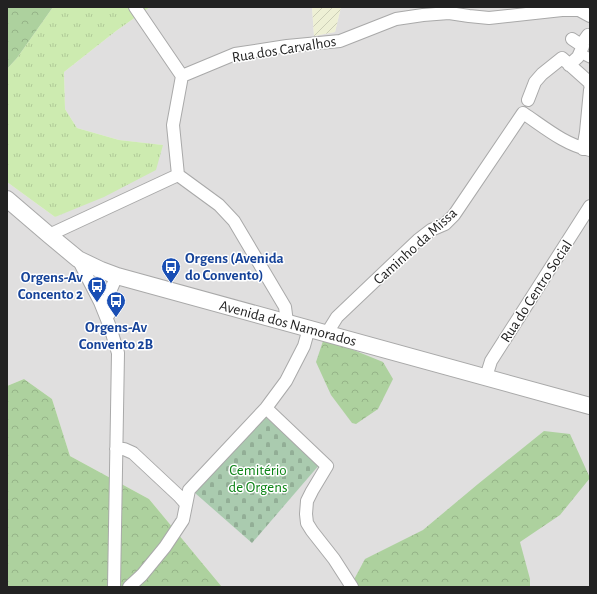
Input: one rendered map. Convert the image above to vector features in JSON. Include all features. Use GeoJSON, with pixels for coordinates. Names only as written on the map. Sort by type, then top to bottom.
{"type":"FeatureCollection","features":[{"type":"Feature","properties":{"kind":"street"},"geometry":{"type":"LineString","coordinates":[[135,7],[182,76],[173,125],[178,175],[219,205],[234,221],[285,307],[287,322]]}},
{"type":"Feature","properties":{"kind":"street"},"geometry":{"type":"LineString","coordinates":[[579,9],[590,16]]}},
{"type":"Feature","properties":{"kind":"street","name":"Rua dos Carvalhos"},"geometry":{"type":"LineString","coordinates":[[182,76],[235,54],[287,46],[340,41],[396,19],[449,13],[489,18],[579,9]]}},
{"type":"Feature","properties":{"kind":"street"},"geometry":{"type":"LineString","coordinates":[[571,66],[578,58],[588,36],[590,36]]}},
{"type":"Feature","properties":{"kind":"street"},"geometry":{"type":"LineString","coordinates":[[528,100],[535,82],[542,74],[562,58],[590,84]]}},
{"type":"Feature","properties":{"kind":"street"},"geometry":{"type":"LineString","coordinates":[[586,150],[590,90]]}},
{"type":"Feature","properties":{"kind":"street","name":"Caminho da Missa"},"geometry":{"type":"LineString","coordinates":[[327,333],[337,317],[418,240],[432,230],[445,224],[454,215],[523,113],[564,140],[586,150]]}},
{"type":"Feature","properties":{"kind":"street"},"geometry":{"type":"LineString","coordinates":[[49,235],[178,175]]}},
{"type":"Feature","properties":{"kind":"street","name":"Avenida dos Namorados"},"geometry":{"type":"LineString","coordinates":[[7,199],[78,258],[117,276],[590,406]]}},
{"type":"Feature","properties":{"kind":"street","name":"Rua do Centro Social"},"geometry":{"type":"LineString","coordinates":[[486,377],[491,361],[590,206]]}},
{"type":"Feature","properties":{"kind":"street"},"geometry":{"type":"LineString","coordinates":[[78,258],[100,302],[118,353],[114,587]]}},
{"type":"Feature","properties":{"kind":"street"},"geometry":{"type":"LineString","coordinates":[[100,302],[99,284],[102,270]]}},
{"type":"Feature","properties":{"kind":"street"},"geometry":{"type":"LineString","coordinates":[[110,327],[108,300],[117,276]]}},
{"type":"Feature","properties":{"kind":"street"},"geometry":{"type":"LineString","coordinates":[[129,587],[165,547],[182,520],[189,490],[266,408],[286,381],[304,346],[310,328]]}},
{"type":"Feature","properties":{"kind":"street"},"geometry":{"type":"LineString","coordinates":[[266,408],[326,466],[307,501],[307,523],[312,532],[334,559],[352,587]]}},
{"type":"Feature","properties":{"kind":"street"},"geometry":{"type":"LineString","coordinates":[[116,449],[124,449],[133,453],[186,504]]}},
{"type":"Feature","properties":{"kind":"shaded area"},"geometry":{"type":"Polygon","coordinates":[[[150,7],[312,7],[314,36],[335,32],[341,7],[590,7],[590,587],[222,587],[149,499],[70,456],[52,399],[24,379],[7,386],[7,182],[55,217],[162,145],[119,140],[77,128],[65,109],[64,72],[116,31],[150,7]]]}},
{"type":"Feature","properties":{"kind":"green space"},"geometry":{"type":"Polygon","coordinates":[[[7,7],[53,7],[17,58],[7,69],[7,7]]]}},
{"type":"Feature","properties":{"kind":"green space"},"geometry":{"type":"Polygon","coordinates":[[[53,7],[150,7],[116,31],[64,72],[65,109],[77,128],[119,140],[163,145],[156,170],[104,197],[55,217],[7,182],[7,69],[17,58],[53,7]]]}},
{"type":"Feature","properties":{"kind":"green space"},"geometry":{"type":"Polygon","coordinates":[[[312,7],[341,7],[335,32],[314,36],[312,7]]]}},
{"type":"Feature","properties":{"kind":"green space"},"geometry":{"type":"Polygon","coordinates":[[[324,338],[383,362],[393,379],[378,409],[356,424],[352,423],[331,395],[316,362],[324,338]]]}},
{"type":"Feature","properties":{"kind":"green space"},"geometry":{"type":"Polygon","coordinates":[[[24,379],[52,399],[70,456],[149,499],[222,587],[7,587],[7,386],[24,379]]]}},
{"type":"Feature","properties":{"kind":"green space","name":"Cemitério de Orgens"},"geometry":{"type":"Polygon","coordinates":[[[263,415],[320,464],[252,543],[195,493],[263,415]]]}},
{"type":"Feature","properties":{"kind":"green space"},"geometry":{"type":"Polygon","coordinates":[[[544,431],[570,434],[590,478],[560,515],[520,542],[530,579],[530,587],[350,587],[365,559],[423,530],[544,431]]]}},
{"type":"Feature","properties":{"kind":"place","name":"Orgens (Avenida do Convento)"},"geometry":{"type":"Point","coordinates":[171,284]}},
{"type":"Feature","properties":{"kind":"place","name":"Orgens-Av Concento 2"},"geometry":{"type":"Point","coordinates":[97,303]}},
{"type":"Feature","properties":{"kind":"place","name":"Orgens-Av Convento 2B"},"geometry":{"type":"Point","coordinates":[116,318]}}]}
